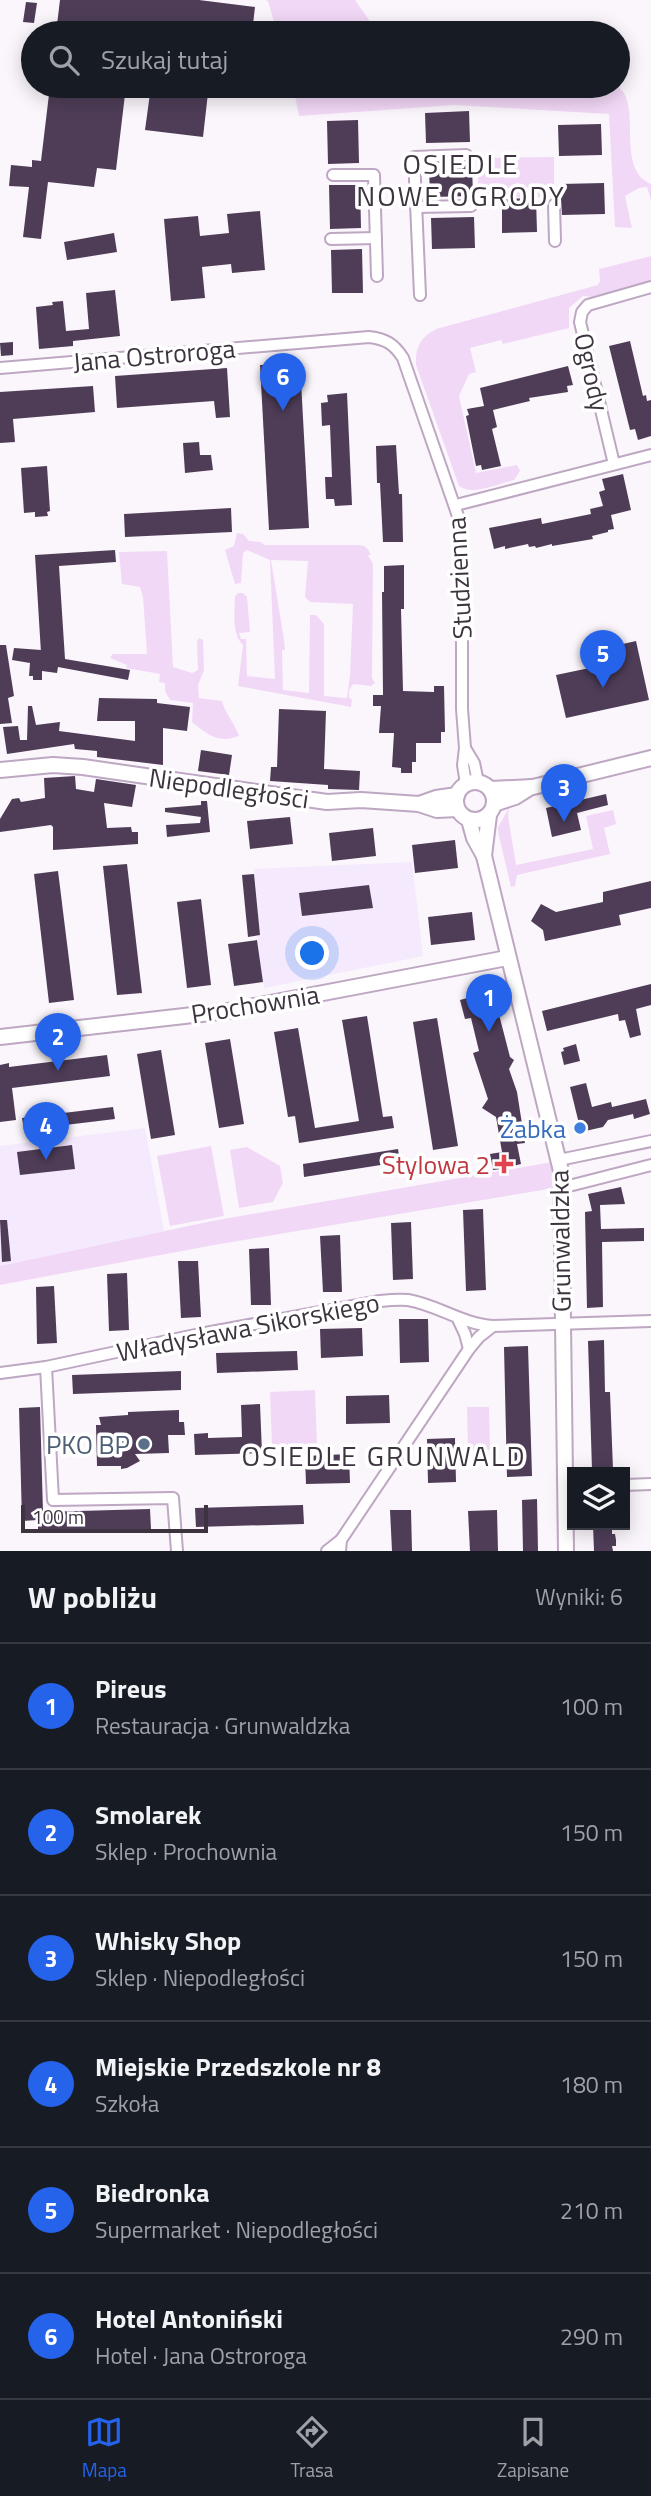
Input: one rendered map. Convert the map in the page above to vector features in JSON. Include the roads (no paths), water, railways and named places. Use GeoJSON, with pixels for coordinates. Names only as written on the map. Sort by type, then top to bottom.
{"type":"FeatureCollection","features":[{"type":"Feature","properties":{"kind":"street"},"geometry":{"type":"LineString","coordinates":[[420,295],[414,157],[466,155]]}},
{"type":"Feature","properties":{"kind":"street"},"geometry":{"type":"LineString","coordinates":[[333,175],[374,175],[377,276]]}},
{"type":"Feature","properties":{"kind":"street"},"geometry":{"type":"LineString","coordinates":[[554,205],[555,241]]}},
{"type":"Feature","properties":{"kind":"street"},"geometry":{"type":"LineString","coordinates":[[416,207],[471,206]]}},
{"type":"Feature","properties":{"kind":"street"},"geometry":{"type":"LineString","coordinates":[[331,239],[376,238]]}},
{"type":"Feature","properties":{"kind":"street","name":"Ogrody"},"geometry":{"type":"LineString","coordinates":[[614,464],[580,322],[582,312],[588,305],[651,287]]}},
{"type":"Feature","properties":{"kind":"street","name":"Jana Ostroroga"},"geometry":{"type":"LineString","coordinates":[[0,368],[369,337],[390,343]]}},
{"type":"Feature","properties":{"kind":"street","name":"Studzienna"},"geometry":{"type":"LineString","coordinates":[[390,343],[403,358],[456,505],[461,529],[462,709],[465,748],[463,765],[470,792]]}},
{"type":"Feature","properties":{"kind":"street"},"geometry":{"type":"LineString","coordinates":[[456,505],[651,455]]}},
{"type":"Feature","properties":{"kind":"street","name":"Niepodległości"},"geometry":{"type":"LineString","coordinates":[[0,770],[53,765],[83,767],[327,802],[361,800],[419,804],[470,792],[533,787],[651,758]]}},
{"type":"Feature","properties":{"kind":"street","name":"Niepodległości"},"geometry":{"type":"LineString","coordinates":[[469,820],[479,820],[491,810],[533,787]]}},
{"type":"Feature","properties":{"kind":"street"},"geometry":{"type":"LineString","coordinates":[[470,792],[491,810]]}},
{"type":"Feature","properties":{"kind":"street"},"geometry":{"type":"LineString","coordinates":[[469,820],[470,792]]}},
{"type":"Feature","properties":{"kind":"street","name":"Grunwaldzka"},"geometry":{"type":"LineString","coordinates":[[484,856],[491,810]]}},
{"type":"Feature","properties":{"kind":"street","name":"Grunwaldzka"},"geometry":{"type":"LineString","coordinates":[[469,820],[474,838],[484,856],[507,958],[559,1160],[568,1467]]}},
{"type":"Feature","properties":{"kind":"street","name":"Prochownia"},"geometry":{"type":"LineString","coordinates":[[0,1037],[228,1011],[507,958]]}},
{"type":"Feature","properties":{"kind":"street"},"geometry":{"type":"LineString","coordinates":[[559,1160],[651,1141]]}},
{"type":"Feature","properties":{"kind":"street"},"geometry":{"type":"LineString","coordinates":[[561,1188],[651,1166]]}},
{"type":"Feature","properties":{"kind":"street","name":"Władysława Sikorskiego"},"geometry":{"type":"LineString","coordinates":[[0,1373],[46,1367],[200,1334],[380,1301],[405,1300],[427,1305],[474,1325],[651,1321]]}},
{"type":"Feature","properties":{"kind":"street"},"geometry":{"type":"LineString","coordinates":[[458,1319],[466,1334],[469,1349]]}},
{"type":"Feature","properties":{"kind":"street"},"geometry":{"type":"LineString","coordinates":[[327,1551],[340,1546],[469,1349],[493,1326]]}},
{"type":"Feature","properties":{"kind":"street"},"geometry":{"type":"LineString","coordinates":[[46,1367],[53,1500],[173,1498],[177,1551]]}},
{"type":"Feature","properties":{"kind":"street"},"geometry":{"type":"LineString","coordinates":[[630,1485],[651,1484]]}},
{"type":"Feature","properties":{"kind":"street","name":"Grunwaldzka"},"geometry":{"type":"LineString","coordinates":[[566,1551],[567,1530]]}},
{"type":"Feature","properties":{"kind":"place","name":"Hotel Antoniński"},"geometry":{"type":"Point","coordinates":[283,411]}},
{"type":"Feature","properties":{"kind":"place","name":"Biedronka"},"geometry":{"type":"Point","coordinates":[603,688]}},
{"type":"Feature","properties":{"kind":"place","name":"Whisky Shop"},"geometry":{"type":"Point","coordinates":[564,822]}},
{"type":"Feature","properties":{"kind":"place","name":"Pireus"},"geometry":{"type":"Point","coordinates":[489,1032]}},
{"type":"Feature","properties":{"kind":"place","name":"Smolarek"},"geometry":{"type":"Point","coordinates":[58,1071]}},
{"type":"Feature","properties":{"kind":"place","name":"Żabka"},"geometry":{"type":"Point","coordinates":[580,1128]}},
{"type":"Feature","properties":{"kind":"place","name":"Miejskie Przedszkole nr 8"},"geometry":{"type":"Point","coordinates":[46,1160]}},
{"type":"Feature","properties":{"kind":"place","name":"Stylowa 2"},"geometry":{"type":"Point","coordinates":[504,1164]}},
{"type":"Feature","properties":{"kind":"place","name":"PKO BP"},"geometry":{"type":"Point","coordinates":[144,1444]}},
{"type":"Feature","properties":{"kind":"district","name":"OSIEDLE NOWE OGRODY"},"geometry":{"type":"Point","coordinates":[461,179]}},
{"type":"Feature","properties":{"kind":"district","name":"OSIEDLE GRUNWALD"},"geometry":{"type":"Point","coordinates":[384,1455]}}]}
